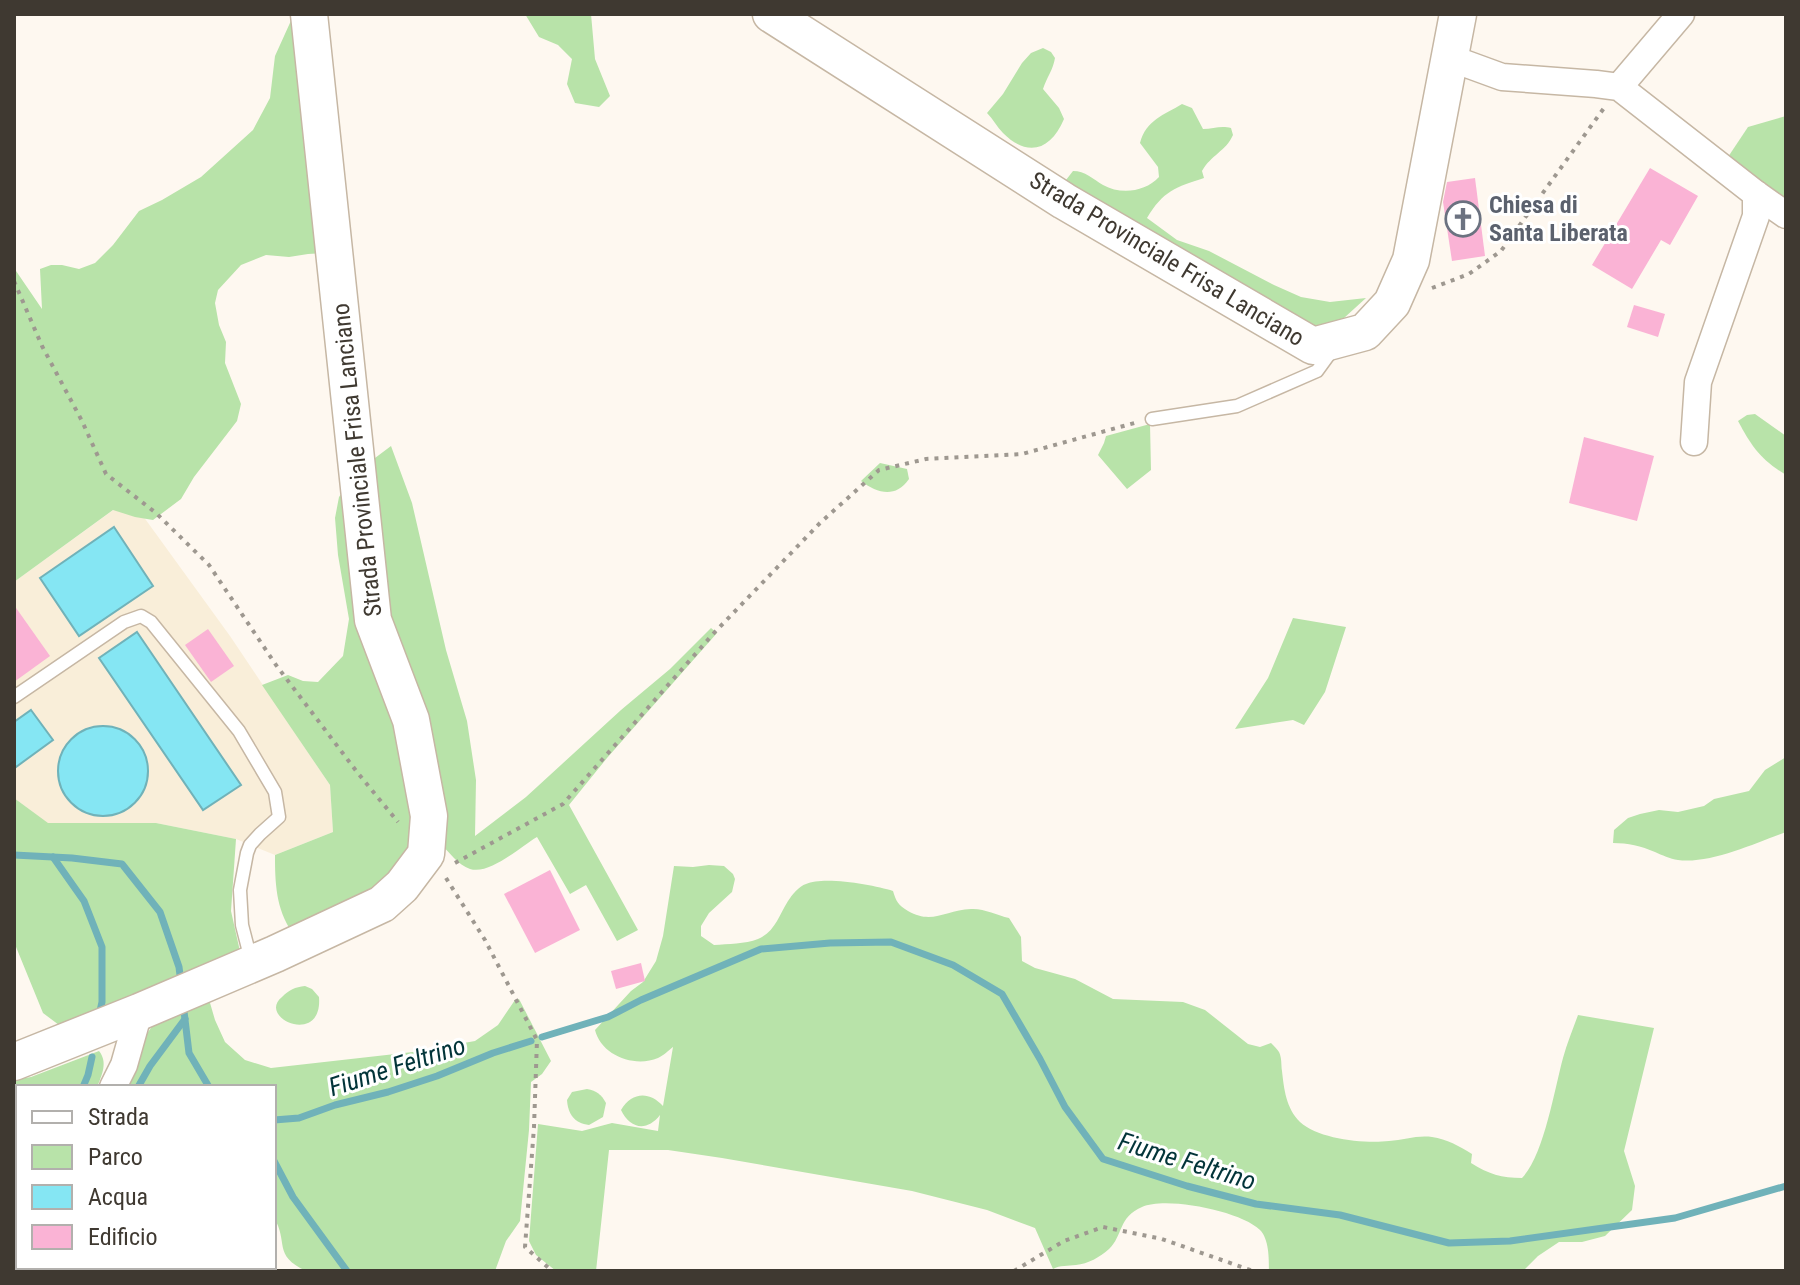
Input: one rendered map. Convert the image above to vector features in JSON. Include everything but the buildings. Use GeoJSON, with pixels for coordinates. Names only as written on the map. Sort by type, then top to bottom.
{"type":"FeatureCollection","features":[{"type":"Feature","properties":{"kind":"street","name":"Strada Provinciale Frisa Lanciano"},"geometry":{"type":"LineString","coordinates":[[309,14],[373,620],[411,720],[441,862]]}},
{"type":"Feature","properties":{"kind":"street","name":"Strada Provinciale Frisa Lanciano"},"geometry":{"type":"LineString","coordinates":[[771,14],[1064,201],[1313,346],[1365,332],[1392,303],[1411,260],[1458,14]]}},
{"type":"Feature","properties":{"kind":"street"},"geometry":{"type":"LineString","coordinates":[[1619,87],[1681,14]]}},
{"type":"Feature","properties":{"kind":"street"},"geometry":{"type":"LineString","coordinates":[[1450,58],[1502,77],[1619,87],[1786,215]]}},
{"type":"Feature","properties":{"kind":"street"},"geometry":{"type":"LineString","coordinates":[[1694,442],[1698,382],[1756,216],[1756,194]]}},
{"type":"Feature","properties":{"kind":"street"},"geometry":{"type":"LineString","coordinates":[[14,1062],[139,1012],[382,904],[402,886],[441,862]]}},
{"type":"Feature","properties":{"kind":"street"},"geometry":{"type":"LineString","coordinates":[[114,1085],[124,1065],[139,1012]]}},
{"type":"Feature","properties":{"kind":"lane"},"geometry":{"type":"LineString","coordinates":[[1152,419],[1237,406],[1317,371],[1341,339]]}},
{"type":"Feature","properties":{"kind":"lane"},"geometry":{"type":"LineString","coordinates":[[14,697],[124,622],[141,616],[151,622],[239,731],[275,792],[279,817],[250,845],[240,890],[242,927],[252,963]]}},
{"type":"Feature","properties":{"kind":"path"},"geometry":{"type":"LineString","coordinates":[[1392,303],[1469,274],[1501,251],[1619,87]]}},
{"type":"Feature","properties":{"kind":"path"},"geometry":{"type":"LineString","coordinates":[[14,281],[42,346],[106,474],[156,513],[209,565],[294,689],[357,772],[441,862],[485,940],[537,1040],[525,1247],[552,1271]]}},
{"type":"Feature","properties":{"kind":"path"},"geometry":{"type":"LineString","coordinates":[[441,862],[563,804],[713,634],[820,523],[879,470],[926,459],[1022,454],[1152,419]]}},
{"type":"Feature","properties":{"kind":"path"},"geometry":{"type":"LineString","coordinates":[[1014,1271],[1064,1241],[1103,1227],[1162,1239],[1253,1271]]}},
{"type":"Feature","properties":{"kind":"shaded area"},"geometry":{"type":"Polygon","coordinates":[[[130,498],[230,636],[330,785],[333,832],[275,855],[236,839],[156,823],[47,823],[14,798],[14,582],[130,498]]]}},
{"type":"Feature","properties":{"kind":"green space"},"geometry":{"type":"Polygon","coordinates":[[[294,14],[325,253],[289,257],[266,255],[241,265],[218,290],[215,303],[226,342],[225,363],[241,404],[237,421],[181,499],[153,520],[113,510],[14,582],[14,268],[42,309],[40,269],[62,265],[79,269],[95,263],[139,211],[201,177],[253,130],[270,98],[275,56],[294,14]]]}},
{"type":"Feature","properties":{"kind":"green space"},"geometry":{"type":"Polygon","coordinates":[[[525,14],[591,14],[595,59],[610,96],[599,107],[575,103],[567,84],[572,59],[558,45],[539,37],[525,14]]]}},
{"type":"Feature","properties":{"kind":"green space"},"geometry":{"type":"Polygon","coordinates":[[[1043,48],[1055,58],[1043,89],[1064,119],[1046,144],[1030,148],[1012,141],[987,113],[1022,63],[1031,53],[1043,48]]]}},
{"type":"Feature","properties":{"kind":"green space"},"geometry":{"type":"Polygon","coordinates":[[[1182,104],[1192,108],[1203,129],[1227,127],[1231,128],[1233,135],[1202,171],[1204,178],[1171,191],[1147,218],[1177,240],[1209,251],[1301,297],[1330,302],[1366,298],[1344,318],[1316,327],[1067,190],[1066,180],[1073,171],[1117,190],[1140,189],[1153,182],[1159,177],[1158,167],[1140,143],[1156,119],[1182,104]]]}},
{"type":"Feature","properties":{"kind":"green space"},"geometry":{"type":"Polygon","coordinates":[[[1786,116],[1786,211],[1728,157],[1748,127],[1786,116]]]}},
{"type":"Feature","properties":{"kind":"green space"},"geometry":{"type":"Polygon","coordinates":[[[1755,414],[1786,436],[1786,475],[1758,452],[1738,421],[1755,414]]]}},
{"type":"Feature","properties":{"kind":"green space"},"geometry":{"type":"Polygon","coordinates":[[[1150,424],[1151,470],[1127,489],[1098,455],[1106,436],[1150,424]]]}},
{"type":"Feature","properties":{"kind":"green space"},"geometry":{"type":"Polygon","coordinates":[[[391,446],[412,503],[446,650],[467,721],[476,780],[475,836],[526,797],[670,669],[711,628],[717,633],[569,805],[638,930],[617,941],[586,885],[570,894],[537,837],[505,859],[478,870],[462,865],[441,844],[384,604],[371,461],[391,446]]]}},
{"type":"Feature","properties":{"kind":"green space"},"geometry":{"type":"Polygon","coordinates":[[[880,463],[907,469],[909,479],[892,492],[873,489],[861,481],[880,463]]]}},
{"type":"Feature","properties":{"kind":"green space"},"geometry":{"type":"Polygon","coordinates":[[[355,474],[394,694],[416,846],[379,889],[292,932],[280,905],[275,855],[333,832],[330,785],[262,685],[288,675],[303,681],[318,682],[343,656],[349,619],[335,518],[339,497],[355,474]]]}},
{"type":"Feature","properties":{"kind":"green space"},"geometry":{"type":"Polygon","coordinates":[[[1293,618],[1346,627],[1325,692],[1304,725],[1293,720],[1235,729],[1268,678],[1293,618]]]}},
{"type":"Feature","properties":{"kind":"green space"},"geometry":{"type":"Polygon","coordinates":[[[1786,757],[1786,832],[1733,852],[1691,860],[1675,859],[1640,847],[1613,843],[1614,830],[1628,818],[1659,810],[1678,812],[1749,791],[1765,770],[1786,757]]]}},
{"type":"Feature","properties":{"kind":"green space"},"geometry":{"type":"Polygon","coordinates":[[[14,798],[48,823],[156,823],[236,839],[231,911],[241,956],[67,1031],[43,1013],[14,942],[14,798]]]}},
{"type":"Feature","properties":{"kind":"green space"},"geometry":{"type":"Polygon","coordinates":[[[674,866],[724,866],[735,879],[732,892],[709,913],[701,926],[701,936],[714,945],[748,942],[764,936],[773,928],[796,891],[814,882],[849,882],[893,891],[902,907],[924,917],[971,909],[990,912],[1009,918],[1021,937],[1022,961],[1035,968],[1075,979],[1113,999],[1183,1002],[1205,1010],[1248,1044],[1260,1047],[1271,1043],[1280,1054],[1289,1104],[1295,1117],[1308,1128],[1355,1141],[1437,1138],[1472,1154],[1471,1163],[1477,1167],[1502,1176],[1522,1178],[1530,1168],[1547,1122],[1578,1015],[1654,1028],[1624,1151],[1635,1186],[1632,1210],[1605,1236],[1582,1242],[1559,1242],[1523,1271],[1269,1271],[1265,1238],[1250,1223],[1203,1207],[1153,1204],[1134,1211],[1113,1244],[1098,1257],[1085,1263],[1053,1269],[1035,1228],[987,1210],[912,1191],[722,1158],[668,1150],[609,1150],[596,1271],[556,1271],[536,1255],[529,1241],[538,1124],[582,1131],[612,1123],[658,1131],[660,1115],[650,1124],[639,1126],[629,1121],[621,1110],[630,1100],[641,1096],[652,1098],[663,1106],[673,1047],[649,1061],[629,1060],[604,1046],[595,1030],[643,982],[656,961],[674,866]]]}},
{"type":"Feature","properties":{"kind":"green space"},"geometry":{"type":"Polygon","coordinates":[[[305,986],[319,997],[317,1012],[311,1021],[302,1025],[292,1024],[277,1013],[276,1005],[290,991],[305,986]]]}},
{"type":"Feature","properties":{"kind":"green space"},"geometry":{"type":"Polygon","coordinates":[[[208,996],[225,1042],[245,1060],[271,1068],[413,1052],[475,1041],[498,1025],[515,1000],[519,999],[551,1061],[542,1074],[531,1082],[520,1221],[506,1241],[495,1271],[306,1271],[295,1265],[285,1254],[276,1222],[276,1085],[127,1085],[142,1040],[154,1024],[208,996]]]}},
{"type":"Feature","properties":{"kind":"green space"},"geometry":{"type":"Polygon","coordinates":[[[99,1051],[102,1055],[104,1064],[98,1085],[16,1085],[16,1126],[14,1080],[31,1077],[99,1051]]]}},
{"type":"Feature","properties":{"kind":"green space"},"geometry":{"type":"Polygon","coordinates":[[[587,1089],[598,1093],[606,1103],[603,1117],[589,1125],[573,1117],[567,1100],[572,1092],[587,1089]]]}},
{"type":"Feature","properties":{"kind":"green space"},"geometry":{"type":"Polygon","coordinates":[[[16,1129],[16,1179],[14,1178],[16,1129]]]}},
{"type":"Feature","properties":{"kind":"water"},"geometry":{"type":"Polygon","coordinates":[[[114,527],[153,586],[79,636],[40,578],[114,527]]]}},
{"type":"Feature","properties":{"kind":"water"},"geometry":{"type":"Polygon","coordinates":[[[137,632],[241,785],[203,810],[99,658],[137,632]]]}},
{"type":"Feature","properties":{"kind":"water"},"geometry":{"type":"Polygon","coordinates":[[[31,710],[53,740],[16,767],[14,722],[31,710]]]}},
{"type":"Feature","properties":{"kind":"water"},"geometry":{"type":"Polygon","coordinates":[[[103,726],[120,729],[135,739],[145,754],[148,771],[145,788],[135,803],[120,813],[103,816],[86,813],[71,803],[61,788],[58,771],[61,754],[71,739],[86,729],[103,726]]]}},
{"type":"Feature","properties":{"kind":"waterway","name":"Fiume Feltrino"},"geometry":{"type":"LineString","coordinates":[[14,855],[122,864],[160,912],[179,967],[181,983]]}},
{"type":"Feature","properties":{"kind":"waterway"},"geometry":{"type":"LineString","coordinates":[[53,857],[84,901],[102,947],[100,1011]]}},
{"type":"Feature","properties":{"kind":"waterway","name":"Fiume Feltrino"},"geometry":{"type":"LineString","coordinates":[[542,1037],[608,1017],[761,949],[891,942],[953,965],[1002,994],[1065,1107],[1103,1159],[1187,1186],[1256,1204],[1340,1215],[1449,1243],[1510,1241],[1675,1218],[1786,1186]]}},
{"type":"Feature","properties":{"kind":"waterway","name":"Fiume Feltrino"},"geometry":{"type":"LineString","coordinates":[[183,1003],[189,1053],[208,1085]]}},
{"type":"Feature","properties":{"kind":"waterway"},"geometry":{"type":"LineString","coordinates":[[139,1085],[185,1019]]}},
{"type":"Feature","properties":{"kind":"waterway","name":"Fiume Feltrino"},"geometry":{"type":"LineString","coordinates":[[276,1120],[299,1118],[388,1092],[531,1041]]}},
{"type":"Feature","properties":{"kind":"waterway"},"geometry":{"type":"LineString","coordinates":[[84,1085],[92,1057]]}},
{"type":"Feature","properties":{"kind":"waterway"},"geometry":{"type":"LineString","coordinates":[[276,1165],[293,1197],[347,1271]]}},
{"type":"Feature","properties":{"kind":"place","name":"Chiesa di Santa Liberata"},"geometry":{"type":"Point","coordinates":[1463,219]}}]}
